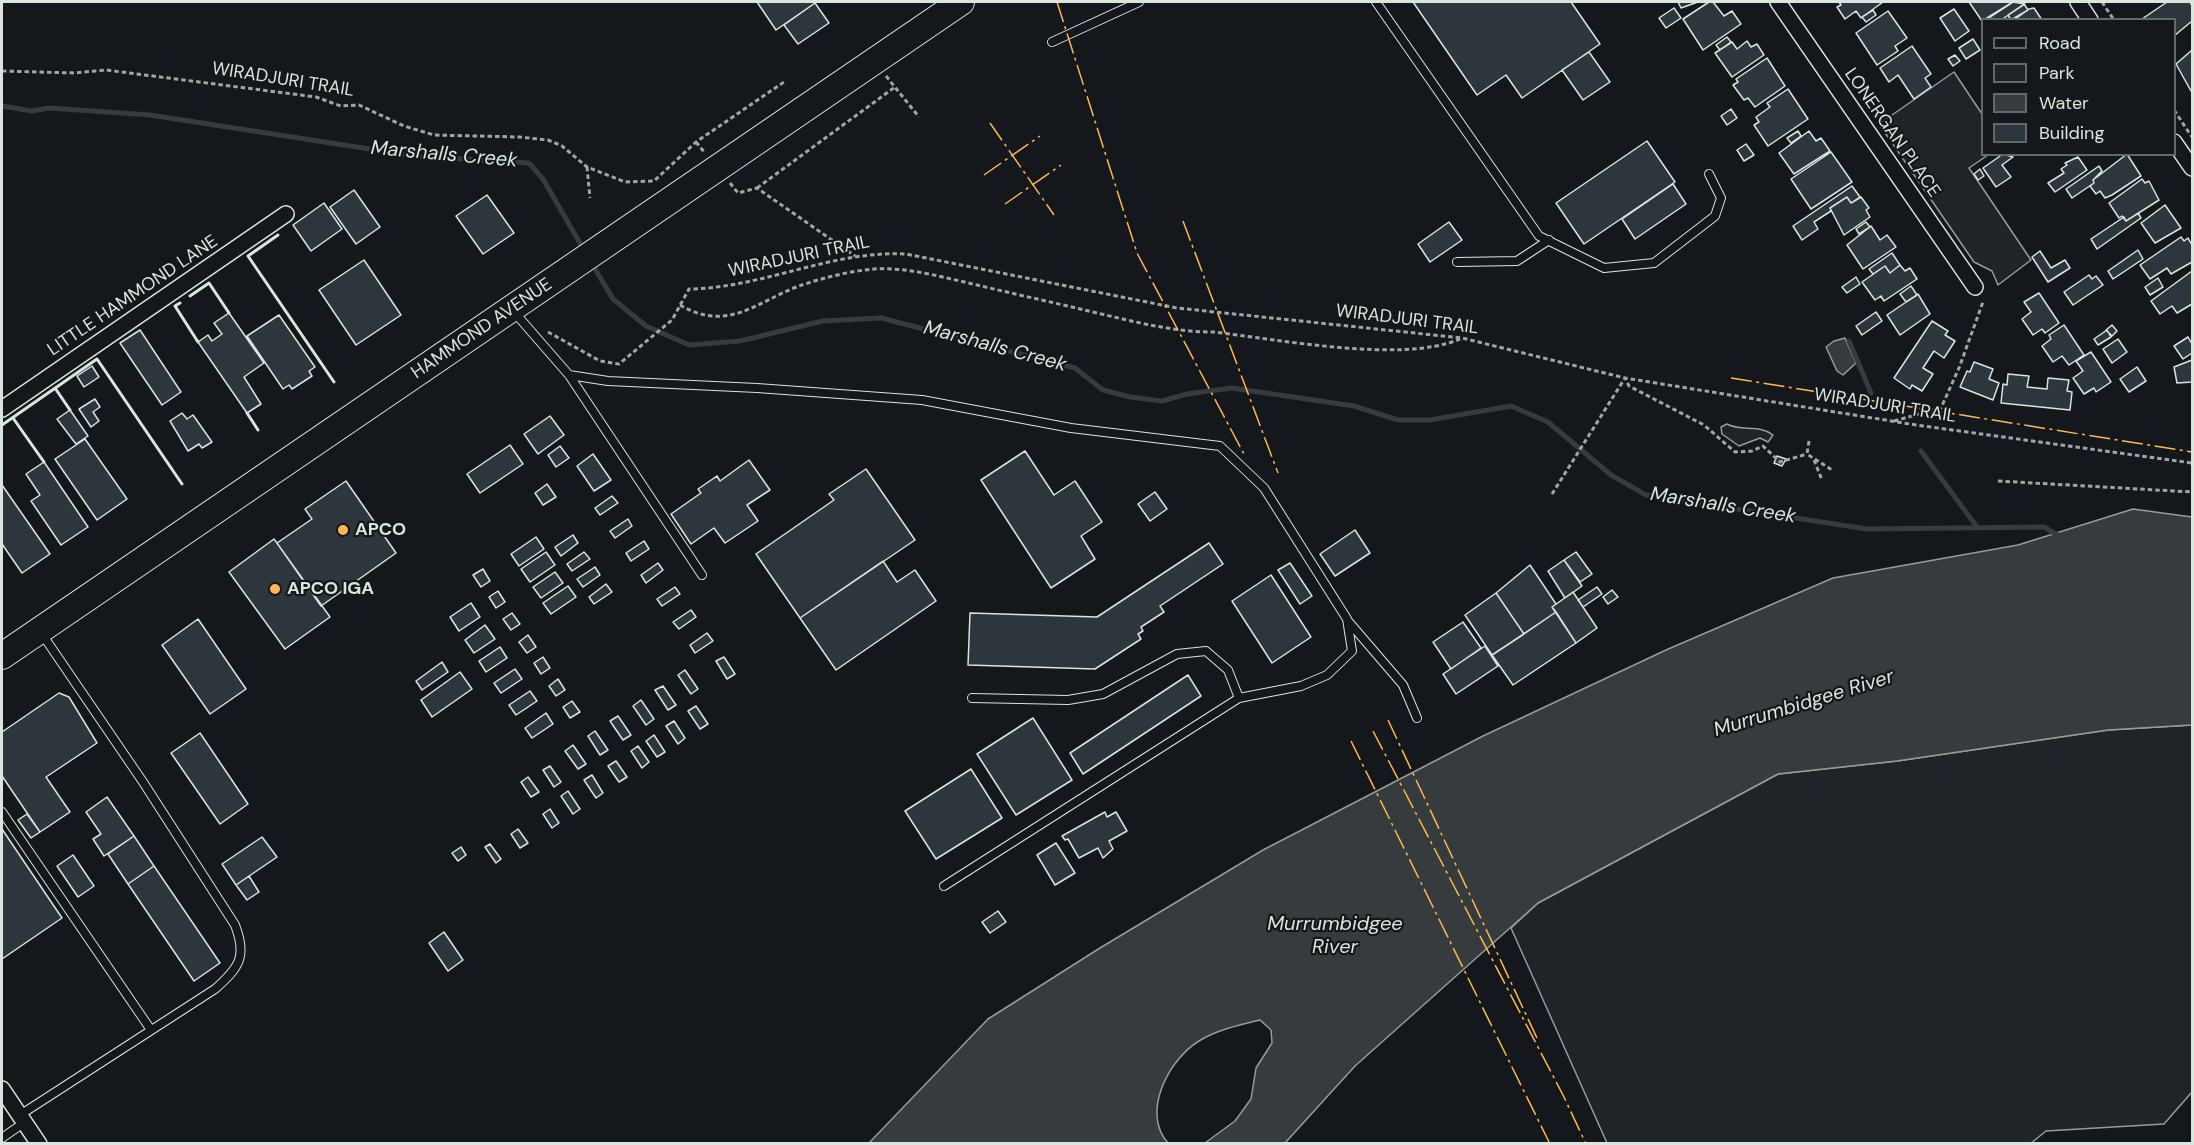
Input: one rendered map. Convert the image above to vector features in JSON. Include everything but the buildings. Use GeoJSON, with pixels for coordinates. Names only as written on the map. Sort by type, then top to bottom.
{"type":"FeatureCollection","features":[{"type":"Feature","properties":{"kind":"highway","name":"HAMMOND AVENUE"},"geometry":{"type":"LineString","coordinates":[[2,656],[961,2]]}},
{"type":"Feature","properties":{"kind":"street","name":"LONERGAN PLACE"},"geometry":{"type":"LineString","coordinates":[[1778,2],[1975,287]]}},
{"type":"Feature","properties":{"kind":"street"},"geometry":{"type":"LineString","coordinates":[[2078,2],[2089,18]]}},
{"type":"Feature","properties":{"kind":"street"},"geometry":{"type":"LineString","coordinates":[[2176,143],[2193,168]]}},
{"type":"Feature","properties":{"kind":"street","name":"LITTLE HAMMOND LANE"},"geometry":{"type":"LineString","coordinates":[[2,409],[286,214]]}},
{"type":"Feature","properties":{"kind":"street"},"geometry":{"type":"LineString","coordinates":[[2,1089],[39,1143]]}},
{"type":"Feature","properties":{"kind":"lane"},"geometry":{"type":"LineString","coordinates":[[1052,42],[1139,2]]}},
{"type":"Feature","properties":{"kind":"lane"},"geometry":{"type":"LineString","coordinates":[[1376,2],[1539,236],[1605,268],[1654,263],[1715,216],[1721,198],[1709,174]]}},
{"type":"Feature","properties":{"kind":"lane"},"geometry":{"type":"LineString","coordinates":[[1457,262],[1517,261],[1549,240]]}},
{"type":"Feature","properties":{"kind":"lane"},"geometry":{"type":"LineString","coordinates":[[511,309],[569,375],[702,575]]}},
{"type":"Feature","properties":{"kind":"lane"},"geometry":{"type":"LineString","coordinates":[[569,375],[608,381],[757,388],[922,400],[1071,428],[1220,446],[1264,488],[1347,620],[1403,685],[1417,718]]}},
{"type":"Feature","properties":{"kind":"lane"},"geometry":{"type":"LineString","coordinates":[[944,886],[1239,698],[1301,686],[1327,675],[1352,651],[1347,620]]}},
{"type":"Feature","properties":{"kind":"lane"},"geometry":{"type":"LineString","coordinates":[[2,1138],[22,1118],[215,989],[231,975],[241,958],[241,942],[235,925],[149,792],[39,630]]}},
{"type":"Feature","properties":{"kind":"lane"},"geometry":{"type":"LineString","coordinates":[[972,698],[1068,700],[1103,694],[1178,654],[1206,651],[1227,670],[1239,698]]}},
{"type":"Feature","properties":{"kind":"lane"},"geometry":{"type":"LineString","coordinates":[[2,812],[151,1030]]}},
{"type":"Feature","properties":{"kind":"path"},"geometry":{"type":"LineString","coordinates":[[2102,2],[2113,18]]}},
{"type":"Feature","properties":{"kind":"path"},"geometry":{"type":"LineString","coordinates":[[874,61],[919,117]]}},
{"type":"Feature","properties":{"kind":"path","name":"WIRADJURI TRAIL"},"geometry":{"type":"LineString","coordinates":[[2,71],[74,73],[106,70],[316,97],[341,106],[359,105],[404,126],[434,135],[548,140],[562,146],[587,167],[625,182],[654,181],[696,142],[784,82]]}},
{"type":"Feature","properties":{"kind":"path"},"geometry":{"type":"LineString","coordinates":[[738,193],[757,188],[895,87]]}},
{"type":"Feature","properties":{"kind":"path"},"geometry":{"type":"LineString","coordinates":[[2176,112],[2193,137]]}},
{"type":"Feature","properties":{"kind":"path"},"geometry":{"type":"LineString","coordinates":[[696,142],[705,153]]}},
{"type":"Feature","properties":{"kind":"path"},"geometry":{"type":"LineString","coordinates":[[587,167],[590,198]]}},
{"type":"Feature","properties":{"kind":"path"},"geometry":{"type":"LineString","coordinates":[[757,188],[855,256]]}},
{"type":"Feature","properties":{"kind":"path","name":"WIRADJURI TRAIL"},"geometry":{"type":"LineString","coordinates":[[680,305],[689,289],[718,289],[855,256],[881,253],[906,254],[1177,308],[1462,338],[1624,378],[1893,421],[2193,463]]}},
{"type":"Feature","properties":{"kind":"path"},"geometry":{"type":"LineString","coordinates":[[532,333],[546,332],[581,352],[610,364],[619,364],[672,320],[680,305],[710,317],[726,317],[747,311],[797,287],[859,272],[894,270],[935,275],[1131,321],[1191,332],[1214,332],[1385,349],[1426,349],[1462,338]]}},
{"type":"Feature","properties":{"kind":"path"},"geometry":{"type":"LineString","coordinates":[[1893,421],[1941,408],[1983,302]]}},
{"type":"Feature","properties":{"kind":"path"},"geometry":{"type":"LineString","coordinates":[[1552,494],[1624,378],[1629,386],[1704,425],[1735,452],[1752,451],[1763,446],[1780,462],[1807,454]]}},
{"type":"Feature","properties":{"kind":"path"},"geometry":{"type":"LineString","coordinates":[[1807,454],[1809,441]]}},
{"type":"Feature","properties":{"kind":"path"},"geometry":{"type":"LineString","coordinates":[[1807,454],[1832,470]]}},
{"type":"Feature","properties":{"kind":"path"},"geometry":{"type":"LineString","coordinates":[[1814,459],[1822,480]]}},
{"type":"Feature","properties":{"kind":"path"},"geometry":{"type":"LineString","coordinates":[[1998,481],[2193,492]]}},
{"type":"Feature","properties":{"kind":"green space"},"geometry":{"type":"Polygon","coordinates":[[[1954,72],[1981,112],[1981,156],[1987,156],[1969,168],[2031,260],[1998,285],[1992,271],[1974,262],[1879,124],[1954,72]]]}},
{"type":"Feature","properties":{"kind":"green space"},"geometry":{"type":"Polygon","coordinates":[[[1727,424],[1738,428],[1762,430],[1773,435],[1768,442],[1760,438],[1739,446],[1722,434],[1721,427],[1727,424]]]}},
{"type":"Feature","properties":{"kind":"green space"},"geometry":{"type":"Polygon","coordinates":[[[2192,725],[2192,1092],[2164,1124],[2046,1131],[2030,1144],[1607,1143],[1511,928],[1538,903],[1778,774],[1897,761],[2108,730],[2192,725]]]}},
{"type":"Feature","properties":{"kind":"water"},"geometry":{"type":"Polygon","coordinates":[[[1845,338],[1856,363],[1843,375],[1837,371],[1826,347],[1834,341],[1845,338]]]}},
{"type":"Feature","properties":{"kind":"water","name":"Murrumbidgee River"},"geometry":{"type":"Polygon","coordinates":[[[2133,509],[2192,517],[2192,725],[2108,730],[1897,761],[1778,774],[1538,903],[1355,1066],[1285,1143],[1205,1143],[1235,1121],[1251,1099],[1256,1068],[1272,1043],[1271,1030],[1260,1020],[1228,1028],[1206,1037],[1177,1061],[1168,1074],[1158,1103],[1157,1117],[1160,1131],[1168,1143],[869,1143],[988,1019],[1100,948],[1263,850],[1483,736],[1666,650],[1833,578],[2018,545],[2133,509]]]}},
{"type":"Feature","properties":{"kind":"waterway","name":"Marshalls Creek"},"geometry":{"type":"LineString","coordinates":[[2,106],[32,111],[49,108],[150,115],[415,156],[529,163],[543,179],[585,252]]}},
{"type":"Feature","properties":{"kind":"waterway","name":"Marshalls Creek"},"geometry":{"type":"LineString","coordinates":[[591,262],[613,299],[646,326],[689,345],[740,341],[823,321],[881,318],[1075,368],[1103,390],[1130,397],[1162,401],[1187,394],[1232,388],[1354,406],[1398,420],[1430,420],[1511,406],[1548,422],[1611,475],[1646,495],[1867,529],[2044,527],[2059,536]]}},
{"type":"Feature","properties":{"kind":"waterway"},"geometry":{"type":"LineString","coordinates":[[1849,341],[1871,393]]}},
{"type":"Feature","properties":{"kind":"waterway"},"geometry":{"type":"LineString","coordinates":[[1921,451],[1977,527]]}},
{"type":"Feature","properties":{"kind":"wall"},"geometry":{"type":"LineString","coordinates":[[278,235],[248,256],[334,382]]}},
{"type":"Feature","properties":{"kind":"wall"},"geometry":{"type":"LineString","coordinates":[[190,296],[209,283],[229,313]]}},
{"type":"Feature","properties":{"kind":"wall"},"geometry":{"type":"LineString","coordinates":[[180,303],[175,306],[198,342]]}},
{"type":"Feature","properties":{"kind":"wall"},"geometry":{"type":"LineString","coordinates":[[2,425],[97,359],[182,484]]}},
{"type":"Feature","properties":{"kind":"wall"},"geometry":{"type":"LineString","coordinates":[[55,388],[70,410]]}},
{"type":"Feature","properties":{"kind":"wall"},"geometry":{"type":"LineString","coordinates":[[247,413],[258,430]]}},
{"type":"Feature","properties":{"kind":"wall"},"geometry":{"type":"LineString","coordinates":[[13,418],[44,462]]}},
{"type":"Feature","properties":{"kind":"power"},"geometry":{"type":"LineString","coordinates":[[1057,2],[1137,253],[1244,454]]}},
{"type":"Feature","properties":{"kind":"power"},"geometry":{"type":"LineString","coordinates":[[990,123],[1054,215]]}},
{"type":"Feature","properties":{"kind":"power"},"geometry":{"type":"LineString","coordinates":[[984,175],[1040,136]]}},
{"type":"Feature","properties":{"kind":"power"},"geometry":{"type":"LineString","coordinates":[[1005,204],[1061,165]]}},
{"type":"Feature","properties":{"kind":"power"},"geometry":{"type":"LineString","coordinates":[[1183,221],[1278,473]]}},
{"type":"Feature","properties":{"kind":"power"},"geometry":{"type":"LineString","coordinates":[[1731,378],[2192,452]]}},
{"type":"Feature","properties":{"kind":"power"},"geometry":{"type":"LineString","coordinates":[[1388,720],[1537,1038]]}},
{"type":"Feature","properties":{"kind":"power"},"geometry":{"type":"LineString","coordinates":[[1373,731],[1563,1095],[1586,1144]]}},
{"type":"Feature","properties":{"kind":"power"},"geometry":{"type":"LineString","coordinates":[[1351,741],[1550,1144]]}},
{"type":"Feature","properties":{"kind":"place","name":"APCO"},"geometry":{"type":"Point","coordinates":[343,530]}},
{"type":"Feature","properties":{"kind":"place","name":"APCO IGA"},"geometry":{"type":"Point","coordinates":[275,589]}}]}
